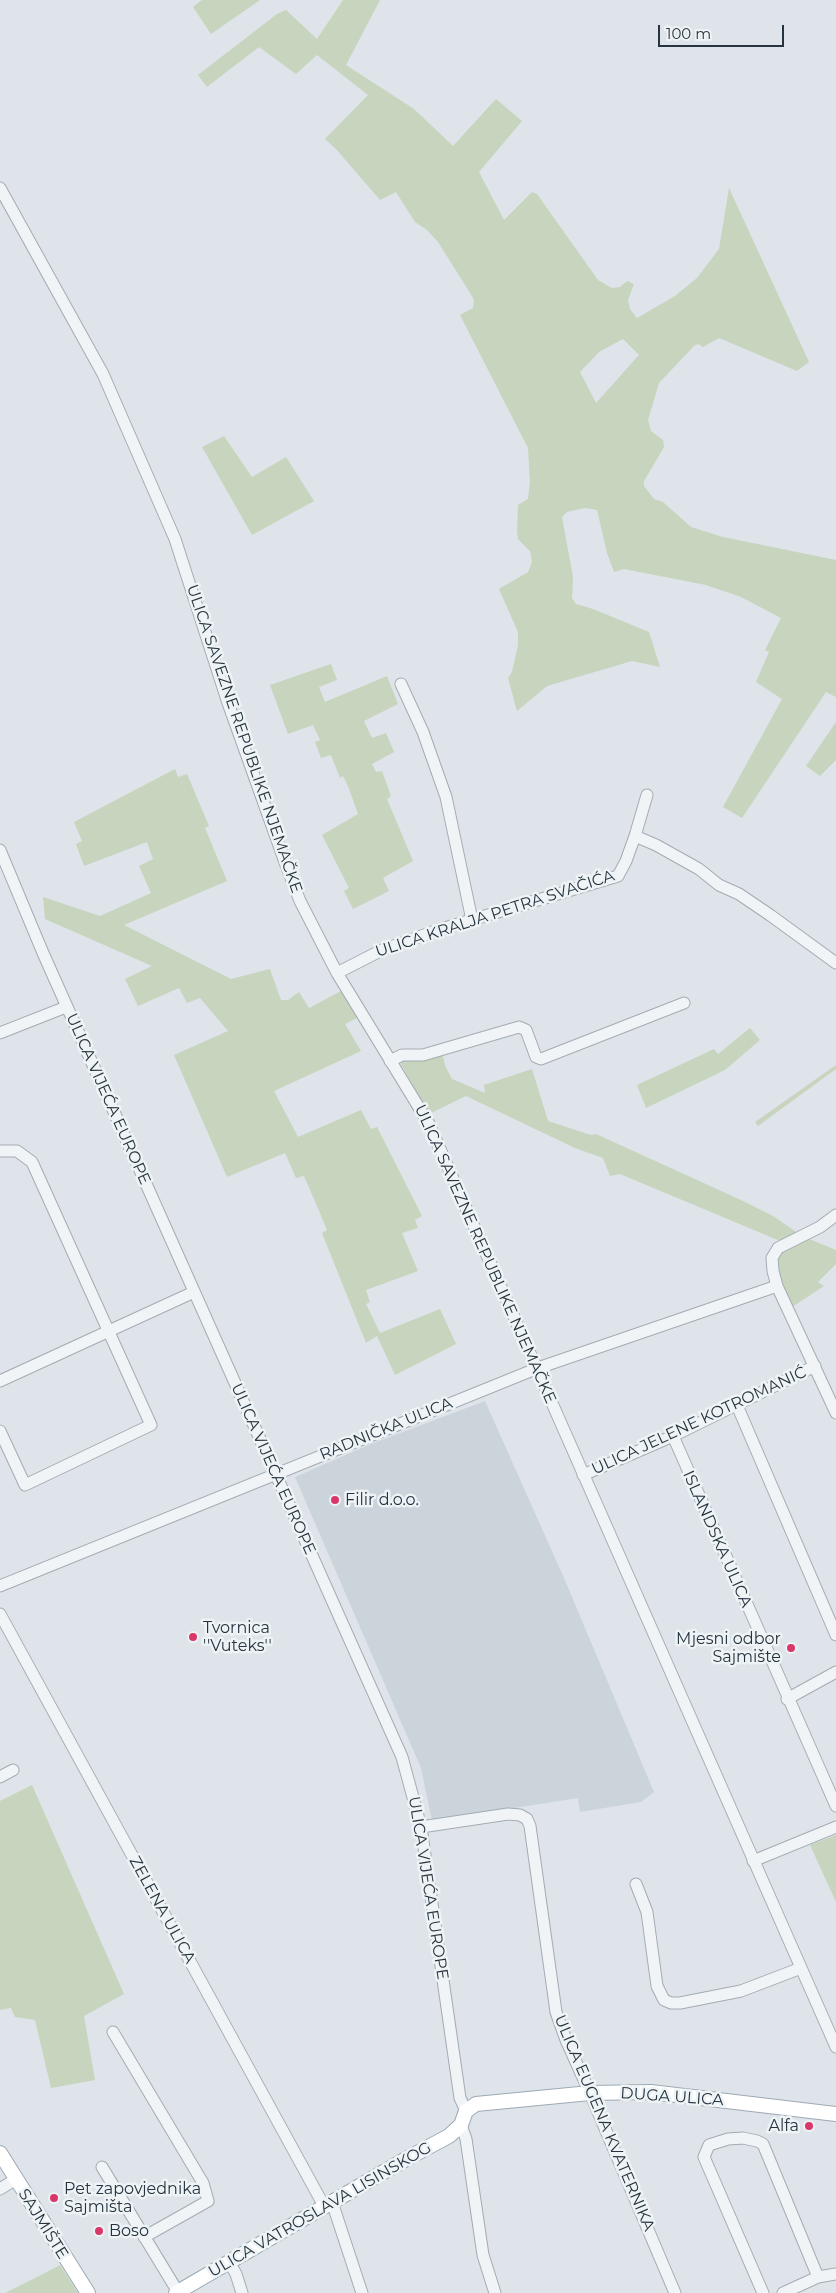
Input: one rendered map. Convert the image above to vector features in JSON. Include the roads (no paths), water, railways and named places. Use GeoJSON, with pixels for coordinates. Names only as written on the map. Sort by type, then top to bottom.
{"type":"FeatureCollection","features":[{"type":"Feature","properties":{"kind":"main road","name":"DUGA ULICA"},"geometry":{"type":"LineString","coordinates":[[466,2111],[470,2106],[483,2102],[590,2093],[651,2092],[836,2114]]}},
{"type":"Feature","properties":{"kind":"main road"},"geometry":{"type":"LineString","coordinates":[[461,2125],[466,2111]]}},
{"type":"Feature","properties":{"kind":"main road","name":"ULICA VATROSLAVA LISINSKOG"},"geometry":{"type":"LineString","coordinates":[[177,2292],[449,2136],[461,2125]]}},
{"type":"Feature","properties":{"kind":"main road","name":"SAJMIŠTE"},"geometry":{"type":"LineString","coordinates":[[0,2154],[88,2293]]}},
{"type":"Feature","properties":{"kind":"street","name":"ULICA SAVEZNE REPUBLIKE NJEMAČKE"},"geometry":{"type":"LineString","coordinates":[[0,188],[103,374],[175,539],[228,703],[300,901],[337,973],[429,1124],[836,2047]]}},
{"type":"Feature","properties":{"kind":"street"},"geometry":{"type":"LineString","coordinates":[[400,684],[430,750],[446,797],[472,920]]}},
{"type":"Feature","properties":{"kind":"street"},"geometry":{"type":"LineString","coordinates":[[647,795],[635,836],[699,869],[719,885],[739,894],[836,963]]}},
{"type":"Feature","properties":{"kind":"street","name":"ULICA KRALJA PETRA SVAČIĆA"},"geometry":{"type":"LineString","coordinates":[[337,973],[382,950],[472,920],[618,876],[635,836]]}},
{"type":"Feature","properties":{"kind":"street","name":"ULICA VIJEĆA EUROPE"},"geometry":{"type":"LineString","coordinates":[[0,850],[66,1006],[402,1757],[421,1827],[460,2098],[466,2111]]}},
{"type":"Feature","properties":{"kind":"street"},"geometry":{"type":"LineString","coordinates":[[390,1061],[402,1055],[423,1055],[519,1027],[526,1030],[536,1057],[547,1058],[684,1003]]}},
{"type":"Feature","properties":{"kind":"street"},"geometry":{"type":"LineString","coordinates":[[0,1033],[66,1006]]}},
{"type":"Feature","properties":{"kind":"street"},"geometry":{"type":"LineString","coordinates":[[0,1151],[17,1151],[32,1162],[151,1426],[25,1485],[0,1431]]}},
{"type":"Feature","properties":{"kind":"street"},"geometry":{"type":"LineString","coordinates":[[836,1215],[820,1227],[778,1248],[772,1258],[777,1286],[836,1413]]}},
{"type":"Feature","properties":{"kind":"street","name":"RADNIČKA ULICA"},"geometry":{"type":"LineString","coordinates":[[0,1586],[538,1368],[777,1286]]}},
{"type":"Feature","properties":{"kind":"street"},"geometry":{"type":"LineString","coordinates":[[0,1381],[194,1292]]}},
{"type":"Feature","properties":{"kind":"street","name":"ULICA JELENE KOTROMANIĆ"},"geometry":{"type":"LineString","coordinates":[[583,1475],[672,1436],[736,1403],[815,1366]]}},
{"type":"Feature","properties":{"kind":"street"},"geometry":{"type":"LineString","coordinates":[[736,1403],[836,1634]]}},
{"type":"Feature","properties":{"kind":"street","name":"ISLANDSKA ULICA"},"geometry":{"type":"LineString","coordinates":[[672,1436],[836,1806]]}},
{"type":"Feature","properties":{"kind":"street","name":"ZELENA ULICA"},"geometry":{"type":"LineString","coordinates":[[0,1614],[328,2204],[362,2293]]}},
{"type":"Feature","properties":{"kind":"street"},"geometry":{"type":"LineString","coordinates":[[787,1699],[836,1672]]}},
{"type":"Feature","properties":{"kind":"street"},"geometry":{"type":"LineString","coordinates":[[0,1777],[13,1770]]}},
{"type":"Feature","properties":{"kind":"street","name":"ULICA EUGENA KVATERNIKA"},"geometry":{"type":"LineString","coordinates":[[421,1827],[508,1814],[520,1815],[527,1819],[530,1826],[556,2012],[566,2040],[675,2293]]}},
{"type":"Feature","properties":{"kind":"street"},"geometry":{"type":"LineString","coordinates":[[753,1861],[836,1827]]}},
{"type":"Feature","properties":{"kind":"street"},"geometry":{"type":"LineString","coordinates":[[636,1884],[647,1912],[657,1986],[664,2000],[671,2003],[680,2003],[741,1991],[801,1968]]}},
{"type":"Feature","properties":{"kind":"street"},"geometry":{"type":"LineString","coordinates":[[112,2032],[203,2183],[208,2201],[144,2237]]}},
{"type":"Feature","properties":{"kind":"street"},"geometry":{"type":"LineString","coordinates":[[461,2125],[466,2139],[483,2255],[495,2293]]}},
{"type":"Feature","properties":{"kind":"street"},"geometry":{"type":"LineString","coordinates":[[762,2293],[704,2157],[709,2145],[728,2139],[743,2138],[763,2144],[818,2277]]}},
{"type":"Feature","properties":{"kind":"street"},"geometry":{"type":"LineString","coordinates":[[102,2167],[177,2292]]}},
{"type":"Feature","properties":{"kind":"street"},"geometry":{"type":"LineString","coordinates":[[0,2189],[16,2179]]}},
{"type":"Feature","properties":{"kind":"street"},"geometry":{"type":"LineString","coordinates":[[229,2262],[236,2274],[242,2293]]}},
{"type":"Feature","properties":{"kind":"street"},"geometry":{"type":"LineString","coordinates":[[783,2293],[818,2277],[836,2274]]}},
{"type":"Feature","properties":{"kind":"place","name":"Filir d.o.o."},"geometry":{"type":"Point","coordinates":[335,1500]}},
{"type":"Feature","properties":{"kind":"place","name":"Tvornica ''Vuteks''"},"geometry":{"type":"Point","coordinates":[193,1637]}},
{"type":"Feature","properties":{"kind":"place","name":"Mjesni odbor Sajmište"},"geometry":{"type":"Point","coordinates":[791,1648]}},
{"type":"Feature","properties":{"kind":"place","name":"Alfa"},"geometry":{"type":"Point","coordinates":[809,2126]}},
{"type":"Feature","properties":{"kind":"place","name":"Pet zapovjednika Sajmišta"},"geometry":{"type":"Point","coordinates":[54,2198]}},
{"type":"Feature","properties":{"kind":"place","name":"Boso"},"geometry":{"type":"Point","coordinates":[99,2231]}}]}
